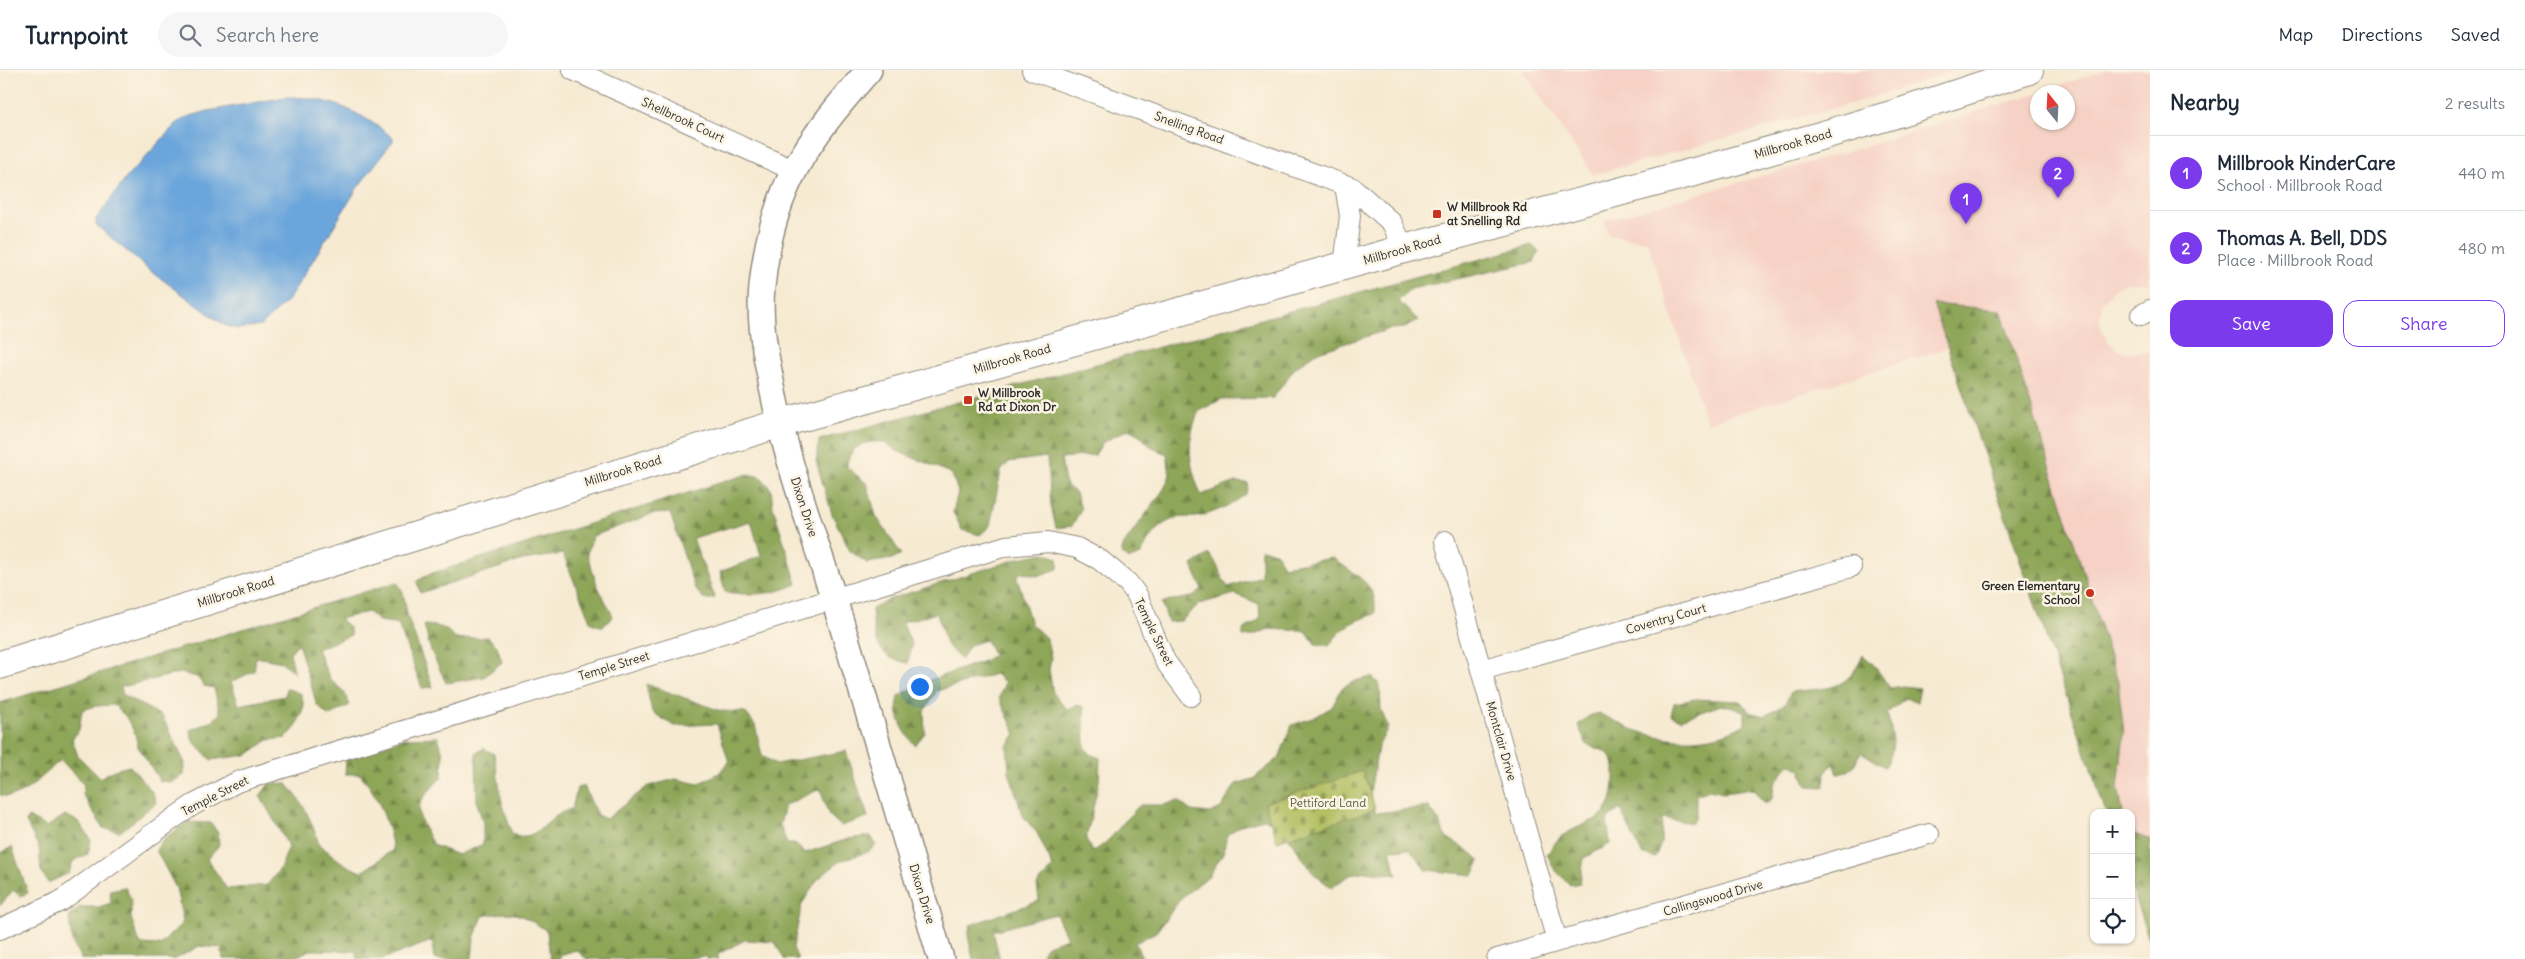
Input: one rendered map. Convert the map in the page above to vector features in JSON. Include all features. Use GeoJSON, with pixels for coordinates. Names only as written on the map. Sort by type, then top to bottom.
{"type":"FeatureCollection","features":[{"type":"Feature","properties":{"kind":"main road","name":"Millbrook Road"},"geometry":{"type":"LineString","coordinates":[[0,665],[778,424],[1404,249],[1851,128],[2029,70]]}},
{"type":"Feature","properties":{"kind":"street","name":"Shellbrook Court"},"geometry":{"type":"LineString","coordinates":[[573,70],[793,170]]}},
{"type":"Feature","properties":{"kind":"street","name":"Dixon Drive"},"geometry":{"type":"LineString","coordinates":[[869,70],[814,136],[793,170],[775,217],[762,287],[764,342],[778,424],[834,599],[941,959]]}},
{"type":"Feature","properties":{"kind":"street","name":"Snelling Road"},"geometry":{"type":"LineString","coordinates":[[1032,70],[1353,188],[1392,223],[1404,249]]}},
{"type":"Feature","properties":{"kind":"street"},"geometry":{"type":"LineString","coordinates":[[1344,267],[1350,216],[1345,185]]}},
{"type":"Feature","properties":{"kind":"street","name":"Montclair Drive"},"geometry":{"type":"LineString","coordinates":[[1445,541],[1557,941]]}},
{"type":"Feature","properties":{"kind":"street","name":"Temple Street"},"geometry":{"type":"LineString","coordinates":[[0,929],[61,902],[193,805],[237,782],[1006,546],[1048,542],[1077,548],[1100,560],[1128,583],[1148,619],[1165,661],[1191,696]]}},
{"type":"Feature","properties":{"kind":"street","name":"Coventry Court"},"geometry":{"type":"LineString","coordinates":[[1481,670],[1851,567]]}},
{"type":"Feature","properties":{"kind":"street","name":"Collingswood Drive"},"geometry":{"type":"LineString","coordinates":[[1497,959],[1652,916],[1929,834]]}},
{"type":"Feature","properties":{"kind":"shaded area"},"geometry":{"type":"Polygon","coordinates":[[[1523,70],[1956,70],[1867,99],[1593,175],[1523,70]]]}},
{"type":"Feature","properties":{"kind":"shaded area"},"geometry":{"type":"Polygon","coordinates":[[[2106,70],[2150,70],[2150,285],[2144,282],[2125,283],[2115,287],[2102,304],[2100,318],[2101,329],[2108,342],[2119,350],[2130,353],[2150,351],[2150,943],[2135,900],[2135,809],[2105,809],[1947,348],[1707,423],[1647,241],[1608,235],[1604,221],[1874,144],[2030,95],[2030,130],[2075,130],[2075,85],[2060,85],[2106,70]]]}},
{"type":"Feature","properties":{"kind":"green space"},"geometry":{"type":"Polygon","coordinates":[[[1532,245],[1539,252],[1534,262],[1411,289],[1398,301],[1418,320],[1405,328],[1390,329],[1315,353],[1294,369],[1273,398],[1222,399],[1199,411],[1192,433],[1190,453],[1191,463],[1201,495],[1236,482],[1248,483],[1246,494],[1229,505],[1210,513],[1197,517],[1177,518],[1164,523],[1150,537],[1141,555],[1130,559],[1121,554],[1124,544],[1164,489],[1170,475],[1167,454],[1152,448],[1138,434],[1128,429],[1102,443],[1095,455],[1061,458],[1065,484],[1076,493],[1081,509],[1072,526],[1056,528],[1051,506],[1047,457],[1009,462],[1001,471],[990,526],[980,535],[962,530],[953,512],[958,492],[952,474],[899,452],[882,442],[863,444],[858,447],[850,455],[847,467],[867,484],[876,516],[901,554],[892,559],[867,563],[850,551],[832,514],[816,461],[819,440],[1532,245]]]}},
{"type":"Feature","properties":{"kind":"green space"},"geometry":{"type":"Polygon","coordinates":[[[1933,304],[2001,310],[2118,682],[2124,733],[2118,788],[2122,809],[2105,809],[1933,304]]]}},
{"type":"Feature","properties":{"kind":"green space"},"geometry":{"type":"Polygon","coordinates":[[[748,474],[761,477],[771,489],[773,507],[797,584],[788,588],[762,594],[725,592],[720,572],[761,556],[751,521],[693,538],[715,598],[705,600],[695,589],[670,513],[652,514],[593,536],[587,554],[597,585],[613,616],[603,627],[591,623],[563,554],[523,560],[420,593],[417,581],[430,574],[748,474]]]}},
{"type":"Feature","properties":{"kind":"green space"},"geometry":{"type":"Polygon","coordinates":[[[1261,549],[1276,552],[1283,566],[1333,558],[1357,575],[1369,587],[1375,603],[1375,614],[1343,629],[1329,646],[1315,644],[1306,631],[1269,629],[1243,637],[1243,630],[1260,619],[1259,604],[1235,594],[1199,604],[1181,621],[1168,622],[1162,603],[1188,598],[1202,589],[1192,565],[1209,554],[1215,561],[1228,587],[1261,576],[1261,549]]]}},
{"type":"Feature","properties":{"kind":"green space"},"geometry":{"type":"Polygon","coordinates":[[[1044,553],[1058,558],[1058,569],[1037,576],[1022,572],[1017,577],[1031,624],[1047,639],[1051,658],[1049,670],[1053,693],[1067,709],[1078,705],[1084,707],[1085,748],[1092,755],[1100,758],[1099,781],[1086,839],[1092,852],[1106,843],[1140,805],[1163,805],[1178,801],[1191,811],[1210,813],[1221,808],[1236,784],[1253,779],[1279,758],[1292,725],[1315,717],[1332,707],[1342,688],[1358,680],[1372,677],[1380,685],[1381,710],[1388,727],[1378,747],[1369,798],[1376,813],[1429,807],[1439,821],[1445,836],[1473,854],[1480,861],[1473,875],[1426,870],[1410,849],[1390,850],[1397,875],[1377,872],[1356,873],[1332,888],[1314,874],[1281,827],[1264,819],[1241,825],[1227,835],[1223,853],[1209,876],[1182,897],[1156,932],[1135,943],[1143,959],[1039,959],[1047,945],[1067,938],[1056,914],[993,931],[1000,959],[973,959],[968,936],[970,925],[1039,901],[1037,885],[1053,867],[1037,833],[1023,816],[1009,772],[1007,746],[1016,734],[999,698],[1005,682],[995,674],[937,691],[924,711],[925,733],[915,745],[901,723],[897,710],[899,696],[921,683],[984,661],[994,655],[986,640],[970,645],[961,660],[946,644],[937,613],[902,622],[912,645],[908,663],[897,660],[889,656],[878,645],[872,609],[890,599],[1020,558],[1044,553]]]}},
{"type":"Feature","properties":{"kind":"green space"},"geometry":{"type":"Polygon","coordinates":[[[397,582],[403,592],[408,618],[433,687],[422,688],[398,624],[379,621],[368,612],[340,619],[349,627],[351,635],[317,649],[330,679],[344,692],[350,705],[328,716],[317,705],[298,643],[290,653],[295,674],[282,662],[256,657],[254,671],[231,682],[239,705],[285,696],[286,688],[301,694],[304,706],[296,727],[286,738],[268,740],[247,755],[211,760],[193,741],[190,730],[212,721],[220,714],[214,688],[204,686],[197,677],[180,673],[121,687],[123,695],[162,716],[185,763],[184,775],[172,782],[160,781],[138,747],[135,733],[126,717],[114,705],[96,706],[82,710],[79,730],[72,739],[78,756],[100,778],[114,770],[130,766],[153,793],[156,803],[120,832],[103,828],[83,795],[84,785],[61,760],[25,791],[17,795],[0,795],[0,703],[397,582]]]}},
{"type":"Feature","properties":{"kind":"green space"},"geometry":{"type":"Polygon","coordinates":[[[424,625],[442,628],[448,631],[455,639],[488,637],[497,646],[502,662],[484,677],[446,683],[431,651],[424,625]]]}},
{"type":"Feature","properties":{"kind":"green space"},"geometry":{"type":"Polygon","coordinates":[[[1863,655],[1874,665],[1890,688],[1903,686],[1920,688],[1917,703],[1906,698],[1887,713],[1893,741],[1889,760],[1885,767],[1861,752],[1847,772],[1838,774],[1834,764],[1825,772],[1824,787],[1807,786],[1801,770],[1789,763],[1774,785],[1772,799],[1765,804],[1753,789],[1723,793],[1710,790],[1696,795],[1696,816],[1692,823],[1662,818],[1661,843],[1655,858],[1642,854],[1620,809],[1607,820],[1610,844],[1584,858],[1580,883],[1570,885],[1555,870],[1547,854],[1554,844],[1562,836],[1600,816],[1611,802],[1613,761],[1604,751],[1587,745],[1578,725],[1587,718],[1594,714],[1600,714],[1643,733],[1673,738],[1703,738],[1718,735],[1732,731],[1745,724],[1745,711],[1721,705],[1681,719],[1671,715],[1674,703],[1695,699],[1740,701],[1752,713],[1765,716],[1785,704],[1791,692],[1826,688],[1843,682],[1857,667],[1863,655]]]}},
{"type":"Feature","properties":{"kind":"green space"},"geometry":{"type":"Polygon","coordinates":[[[646,684],[721,711],[745,712],[755,725],[762,756],[776,764],[846,751],[868,817],[841,826],[829,815],[820,789],[785,805],[780,825],[787,844],[795,844],[805,853],[848,839],[871,836],[876,845],[868,852],[840,861],[817,880],[802,904],[793,948],[798,959],[784,959],[775,942],[745,940],[718,954],[718,959],[707,959],[706,956],[683,959],[587,959],[576,950],[560,955],[560,959],[550,959],[547,931],[530,920],[510,913],[483,916],[474,938],[472,959],[434,959],[432,941],[383,959],[357,959],[356,951],[310,950],[291,959],[223,959],[221,948],[199,946],[176,959],[81,959],[72,942],[69,917],[80,907],[98,907],[111,903],[110,890],[125,887],[131,899],[131,918],[140,944],[160,945],[183,922],[176,888],[156,850],[163,839],[188,822],[211,823],[218,833],[219,845],[207,859],[227,889],[267,885],[280,869],[289,847],[260,796],[269,784],[286,783],[306,812],[319,845],[344,864],[362,872],[393,850],[385,819],[377,801],[360,774],[345,774],[346,759],[404,738],[438,737],[443,754],[442,777],[421,802],[420,815],[433,845],[458,855],[483,844],[483,823],[477,803],[476,753],[484,748],[494,754],[502,802],[512,834],[521,836],[537,832],[564,811],[572,809],[577,788],[584,786],[597,815],[606,819],[648,786],[676,779],[698,784],[719,773],[729,762],[717,724],[674,726],[652,712],[646,684]]]}},
{"type":"Feature","properties":{"kind":"green space","name":"Pettiford Land"},"geometry":{"type":"Polygon","coordinates":[[[1363,771],[1375,809],[1277,841],[1265,803],[1363,771]]]}},
{"type":"Feature","properties":{"kind":"green space"},"geometry":{"type":"Polygon","coordinates":[[[65,815],[79,822],[91,840],[88,854],[73,861],[69,873],[48,883],[41,871],[39,848],[26,822],[28,817],[47,827],[65,815]]]}},
{"type":"Feature","properties":{"kind":"green space"},"geometry":{"type":"Polygon","coordinates":[[[2135,833],[2150,840],[2150,943],[2135,900],[2135,833]]]}},
{"type":"Feature","properties":{"kind":"green space"},"geometry":{"type":"Polygon","coordinates":[[[12,847],[28,893],[20,896],[13,890],[0,906],[0,853],[12,847]]]}},
{"type":"Feature","properties":{"kind":"water"},"geometry":{"type":"Polygon","coordinates":[[[286,97],[316,100],[343,107],[381,128],[393,138],[393,141],[358,187],[289,299],[261,326],[237,329],[224,325],[148,269],[96,225],[96,219],[127,177],[176,124],[187,117],[208,111],[286,97]]]}},
{"type":"Feature","properties":{"kind":"place","name":"Thomas A. Bell, DDS"},"geometry":{"type":"Point","coordinates":[2058,198]}},
{"type":"Feature","properties":{"kind":"place","name":"W Millbrook Rd at Snelling Rd"},"geometry":{"type":"Point","coordinates":[1437,214]}},
{"type":"Feature","properties":{"kind":"place","name":"Millbrook KinderCare"},"geometry":{"type":"Point","coordinates":[1966,224]}},
{"type":"Feature","properties":{"kind":"place","name":"W Millbrook Rd at Dixon Dr"},"geometry":{"type":"Point","coordinates":[968,400]}},
{"type":"Feature","properties":{"kind":"place","name":"Green Elementary School"},"geometry":{"type":"Point","coordinates":[2090,593]}}]}
